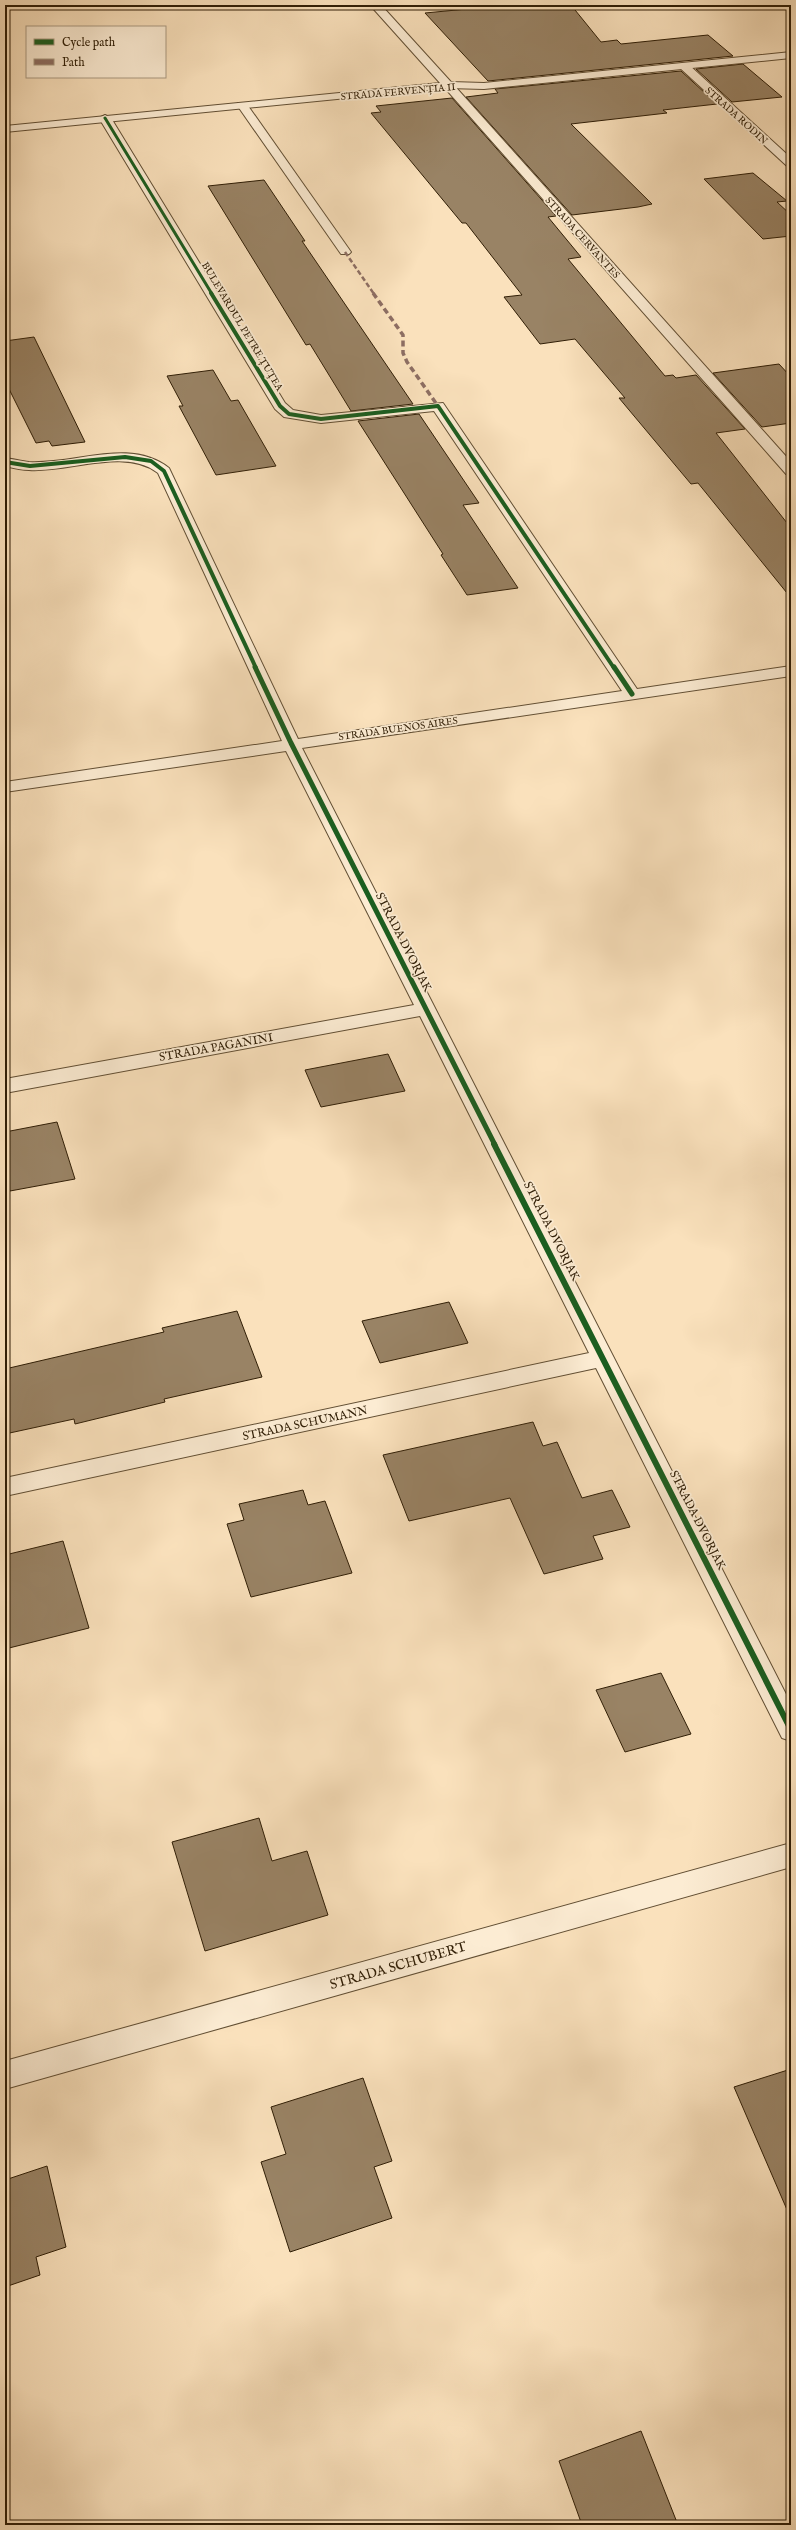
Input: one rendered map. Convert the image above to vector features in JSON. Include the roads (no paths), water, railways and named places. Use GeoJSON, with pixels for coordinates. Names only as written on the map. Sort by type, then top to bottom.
{"type":"FeatureCollection","features":[{"type":"Feature","properties":{"kind":"street","name":"STRADA CERVANTES"},"geometry":{"type":"LineString","coordinates":[[374,5],[448,85],[791,471]]}},
{"type":"Feature","properties":{"kind":"street","name":"STRADA FERVENȚIA II"},"geometry":{"type":"LineString","coordinates":[[5,129],[448,85],[484,86],[791,55]]}},
{"type":"Feature","properties":{"kind":"street","name":"STRADA RODIN"},"geometry":{"type":"LineString","coordinates":[[684,66],[791,164]]}},
{"type":"Feature","properties":{"kind":"street","name":"BULEVARDUL PETRE ȚUȚEA"},"geometry":{"type":"LineString","coordinates":[[105,118],[280,406],[289,414],[321,419],[438,406],[632,694]]}},
{"type":"Feature","properties":{"kind":"street","name":"STRADA DVORJAK"},"geometry":{"type":"LineString","coordinates":[[5,462],[30,466],[125,457],[151,461],[164,471],[291,743],[604,1358],[791,1730]]}},
{"type":"Feature","properties":{"kind":"street","name":"STRADA BUENOS AIRES"},"geometry":{"type":"LineString","coordinates":[[5,787],[291,743],[791,671]]}},
{"type":"Feature","properties":{"kind":"street","name":"STRADA PAGANINI"},"geometry":{"type":"LineString","coordinates":[[5,1086],[426,1009]]}},
{"type":"Feature","properties":{"kind":"street","name":"STRADA SCHUMANN"},"geometry":{"type":"LineString","coordinates":[[5,1487],[604,1358]]}},
{"type":"Feature","properties":{"kind":"street","name":"STRADA SCHUBERT"},"geometry":{"type":"LineString","coordinates":[[5,2075],[791,1855]]}},
{"type":"Feature","properties":{"kind":"lane"},"geometry":{"type":"LineString","coordinates":[[242,105],[345,252]]}}]}
